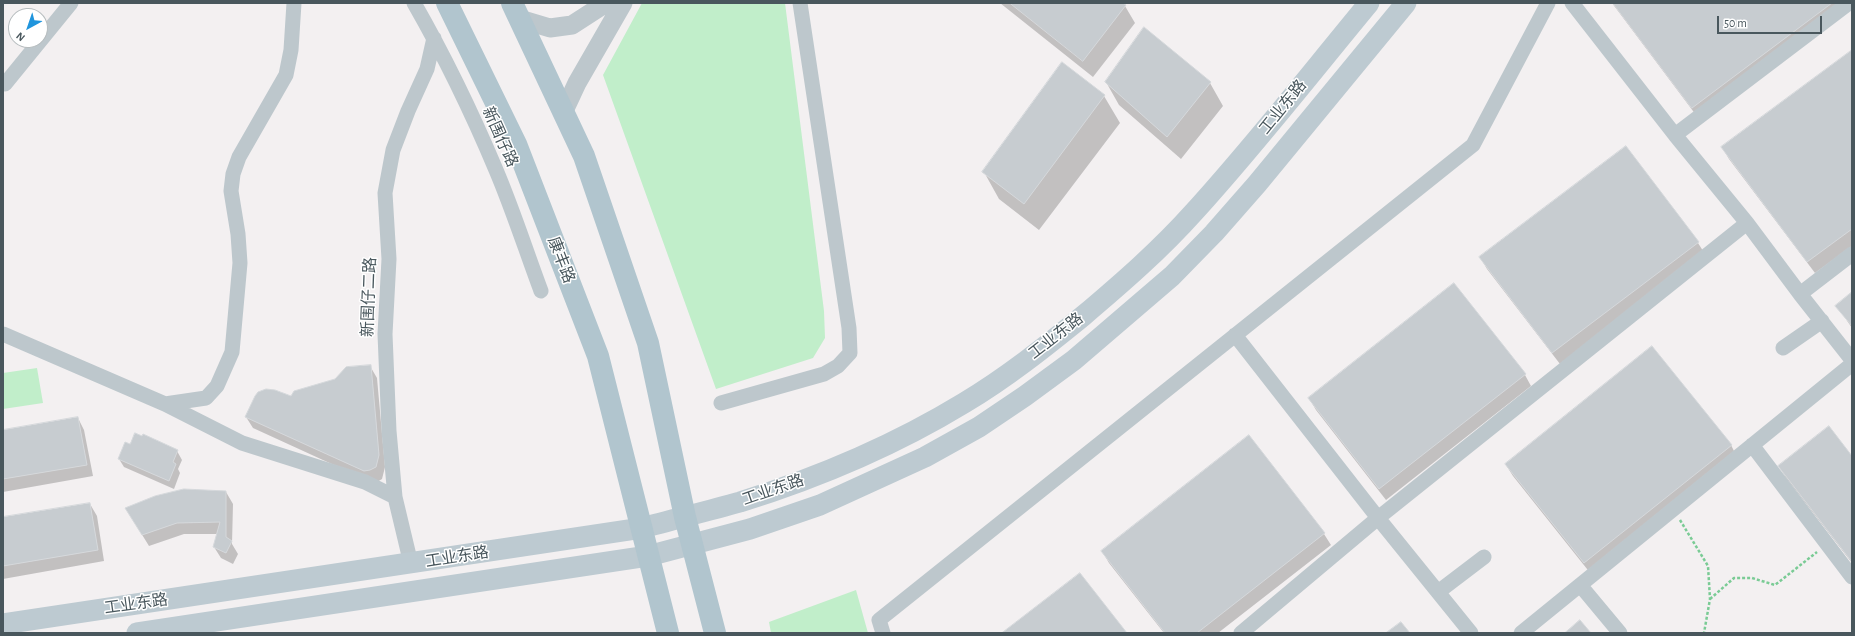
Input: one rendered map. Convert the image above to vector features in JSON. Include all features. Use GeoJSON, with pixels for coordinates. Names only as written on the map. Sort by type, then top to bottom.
{"type":"FeatureCollection","features":[{"type":"Feature","properties":{"kind":"main road","name":"康丰路"},"geometry":{"type":"LineString","coordinates":[[447,3],[516,144],[598,356],[668,633]]}},
{"type":"Feature","properties":{"kind":"main road","name":"工业东路"},"geometry":{"type":"LineString","coordinates":[[3,624],[411,564],[642,528],[741,501],[809,478],[912,432],[964,403],[1056,338],[1152,255],[1193,214],[1236,166],[1369,3]]}},
{"type":"Feature","properties":{"kind":"main road","name":"工业东路"},"geometry":{"type":"LineString","coordinates":[[136,633],[648,556],[750,528],[820,505],[925,457],[979,427],[1074,360],[1172,276],[1214,233],[1257,184],[1406,3]]}},
{"type":"Feature","properties":{"kind":"main road"},"geometry":{"type":"LineString","coordinates":[[516,11],[584,156],[648,343],[685,517],[715,633]]}},
{"type":"Feature","properties":{"kind":"street"},"geometry":{"type":"LineString","coordinates":[[3,82],[5,84],[71,3]]}},
{"type":"Feature","properties":{"kind":"street"},"geometry":{"type":"LineString","coordinates":[[165,404],[206,398],[217,386],[232,352],[240,263],[238,234],[231,191],[233,174],[240,157],[286,76],[291,50],[294,3]]}},
{"type":"Feature","properties":{"kind":"street","name":"新围仔路"},"geometry":{"type":"LineString","coordinates":[[414,3],[434,38],[456,82],[496,171],[541,290]]}},
{"type":"Feature","properties":{"kind":"street"},"geometry":{"type":"LineString","coordinates":[[516,11],[550,28],[572,25],[606,3]]}},
{"type":"Feature","properties":{"kind":"street"},"geometry":{"type":"LineString","coordinates":[[564,112],[577,83],[623,3]]}},
{"type":"Feature","properties":{"kind":"street"},"geometry":{"type":"LineString","coordinates":[[721,403],[824,374],[838,366],[850,353],[848,320],[800,3]]}},
{"type":"Feature","properties":{"kind":"street"},"geometry":{"type":"LineString","coordinates":[[883,633],[879,620],[1473,146],[1548,3]]}},
{"type":"Feature","properties":{"kind":"street"},"geometry":{"type":"LineString","coordinates":[[1572,3],[1675,135],[1747,223],[1852,360]]}},
{"type":"Feature","properties":{"kind":"street"},"geometry":{"type":"LineString","coordinates":[[1675,135],[1849,3]]}},
{"type":"Feature","properties":{"kind":"street","name":"新围仔二路"},"geometry":{"type":"LineString","coordinates":[[411,564],[395,497],[389,431],[385,334],[388,259],[386,193],[393,150],[408,111],[427,69],[434,38]]}},
{"type":"Feature","properties":{"kind":"street"},"geometry":{"type":"LineString","coordinates":[[1241,633],[1378,518],[1747,223]]}},
{"type":"Feature","properties":{"kind":"street"},"geometry":{"type":"LineString","coordinates":[[1800,294],[1852,254]]}},
{"type":"Feature","properties":{"kind":"street"},"geometry":{"type":"LineString","coordinates":[[1783,348],[1822,321]]}},
{"type":"Feature","properties":{"kind":"street"},"geometry":{"type":"LineString","coordinates":[[3,334],[165,404],[242,444],[365,482],[395,497]]}},
{"type":"Feature","properties":{"kind":"street"},"geometry":{"type":"LineString","coordinates":[[1235,335],[1378,518],[1471,633]]}},
{"type":"Feature","properties":{"kind":"street"},"geometry":{"type":"LineString","coordinates":[[1521,633],[1852,364]]}},
{"type":"Feature","properties":{"kind":"street"},"geometry":{"type":"LineString","coordinates":[[1752,446],[1852,577]]}},
{"type":"Feature","properties":{"kind":"street"},"geometry":{"type":"LineString","coordinates":[[1438,592],[1484,557]]}},
{"type":"Feature","properties":{"kind":"street"},"geometry":{"type":"LineString","coordinates":[[1580,585],[1620,633]]}},
{"type":"Feature","properties":{"kind":"path"},"geometry":{"type":"LineString","coordinates":[[1673,510],[1708,566],[1710,599],[1704,631],[1708,633]]}},
{"type":"Feature","properties":{"kind":"path"},"geometry":{"type":"LineString","coordinates":[[1710,599],[1734,578],[1752,578],[1775,584],[1827,544]]}},
{"type":"Feature","properties":{"kind":"green space"},"geometry":{"type":"Polygon","coordinates":[[[642,3],[785,3],[824,311],[825,338],[813,358],[716,389],[603,75],[642,3]]]}},
{"type":"Feature","properties":{"kind":"green space"},"geometry":{"type":"Polygon","coordinates":[[[37,368],[43,403],[3,409],[3,373],[37,368]]]}},
{"type":"Feature","properties":{"kind":"green space"},"geometry":{"type":"Polygon","coordinates":[[[856,590],[868,633],[771,633],[769,622],[856,590]]]}},
{"type":"Feature","properties":{"kind":"building"},"geometry":{"type":"Polygon","coordinates":[[[1010,3],[1123,3],[1126,5],[1083,61],[1010,3]]]}},
{"type":"Feature","properties":{"kind":"building"},"geometry":{"type":"Polygon","coordinates":[[[1613,3],[1832,3],[1692,108],[1613,3]]]}},
{"type":"Feature","properties":{"kind":"building"},"geometry":{"type":"Polygon","coordinates":[[[1144,27],[1211,82],[1167,137],[1105,82],[1144,27]]]}},
{"type":"Feature","properties":{"kind":"building"},"geometry":{"type":"Polygon","coordinates":[[[1852,50],[1852,229],[1807,262],[1721,147],[1852,50]]]}},
{"type":"Feature","properties":{"kind":"building"},"geometry":{"type":"Polygon","coordinates":[[[1062,62],[1105,95],[1024,204],[982,172],[1062,62]]]}},
{"type":"Feature","properties":{"kind":"building"},"geometry":{"type":"Polygon","coordinates":[[[1626,146],[1699,242],[1552,353],[1479,257],[1626,146]]]}},
{"type":"Feature","properties":{"kind":"building"},"geometry":{"type":"Polygon","coordinates":[[[1454,283],[1526,374],[1379,489],[1308,398],[1454,283]]]}},
{"type":"Feature","properties":{"kind":"building"},"geometry":{"type":"Polygon","coordinates":[[[1852,292],[1852,326],[1835,306],[1852,292]]]}},
{"type":"Feature","properties":{"kind":"building"},"geometry":{"type":"Polygon","coordinates":[[[1652,346],[1732,445],[1584,563],[1505,464],[1652,346]]]}},
{"type":"Feature","properties":{"kind":"building"},"geometry":{"type":"Polygon","coordinates":[[[371,365],[379,455],[376,467],[370,470],[364,471],[245,417],[258,392],[266,389],[275,390],[291,396],[294,391],[335,379],[346,367],[371,365]]]}},
{"type":"Feature","properties":{"kind":"building"},"geometry":{"type":"Polygon","coordinates":[[[78,417],[87,465],[3,479],[3,430],[78,417]]]}},
{"type":"Feature","properties":{"kind":"building"},"geometry":{"type":"Polygon","coordinates":[[[1829,426],[1852,456],[1852,562],[1778,466],[1829,426]]]}},
{"type":"Feature","properties":{"kind":"building"},"geometry":{"type":"Polygon","coordinates":[[[135,433],[142,436],[143,434],[178,450],[173,462],[176,464],[169,481],[118,459],[125,442],[130,444],[135,433]]]}},
{"type":"Feature","properties":{"kind":"building"},"geometry":{"type":"Polygon","coordinates":[[[1249,435],[1325,533],[1197,633],[1165,633],[1101,551],[1249,435]]]}},
{"type":"Feature","properties":{"kind":"building"},"geometry":{"type":"Polygon","coordinates":[[[184,489],[226,491],[226,537],[232,541],[226,553],[213,547],[220,522],[177,523],[142,535],[125,508],[155,496],[184,489]]]}},
{"type":"Feature","properties":{"kind":"building"},"geometry":{"type":"Polygon","coordinates":[[[90,503],[98,550],[3,566],[3,517],[90,503]]]}},
{"type":"Feature","properties":{"kind":"building"},"geometry":{"type":"Polygon","coordinates":[[[1080,573],[1127,633],[1002,633],[1080,573]]]}},
{"type":"Feature","properties":{"kind":"building"},"geometry":{"type":"Polygon","coordinates":[[[1580,620],[1591,633],[1565,633],[1580,620]]]}},
{"type":"Feature","properties":{"kind":"building"},"geometry":{"type":"Polygon","coordinates":[[[1401,622],[1410,633],[1386,633],[1401,622]]]}}]}
